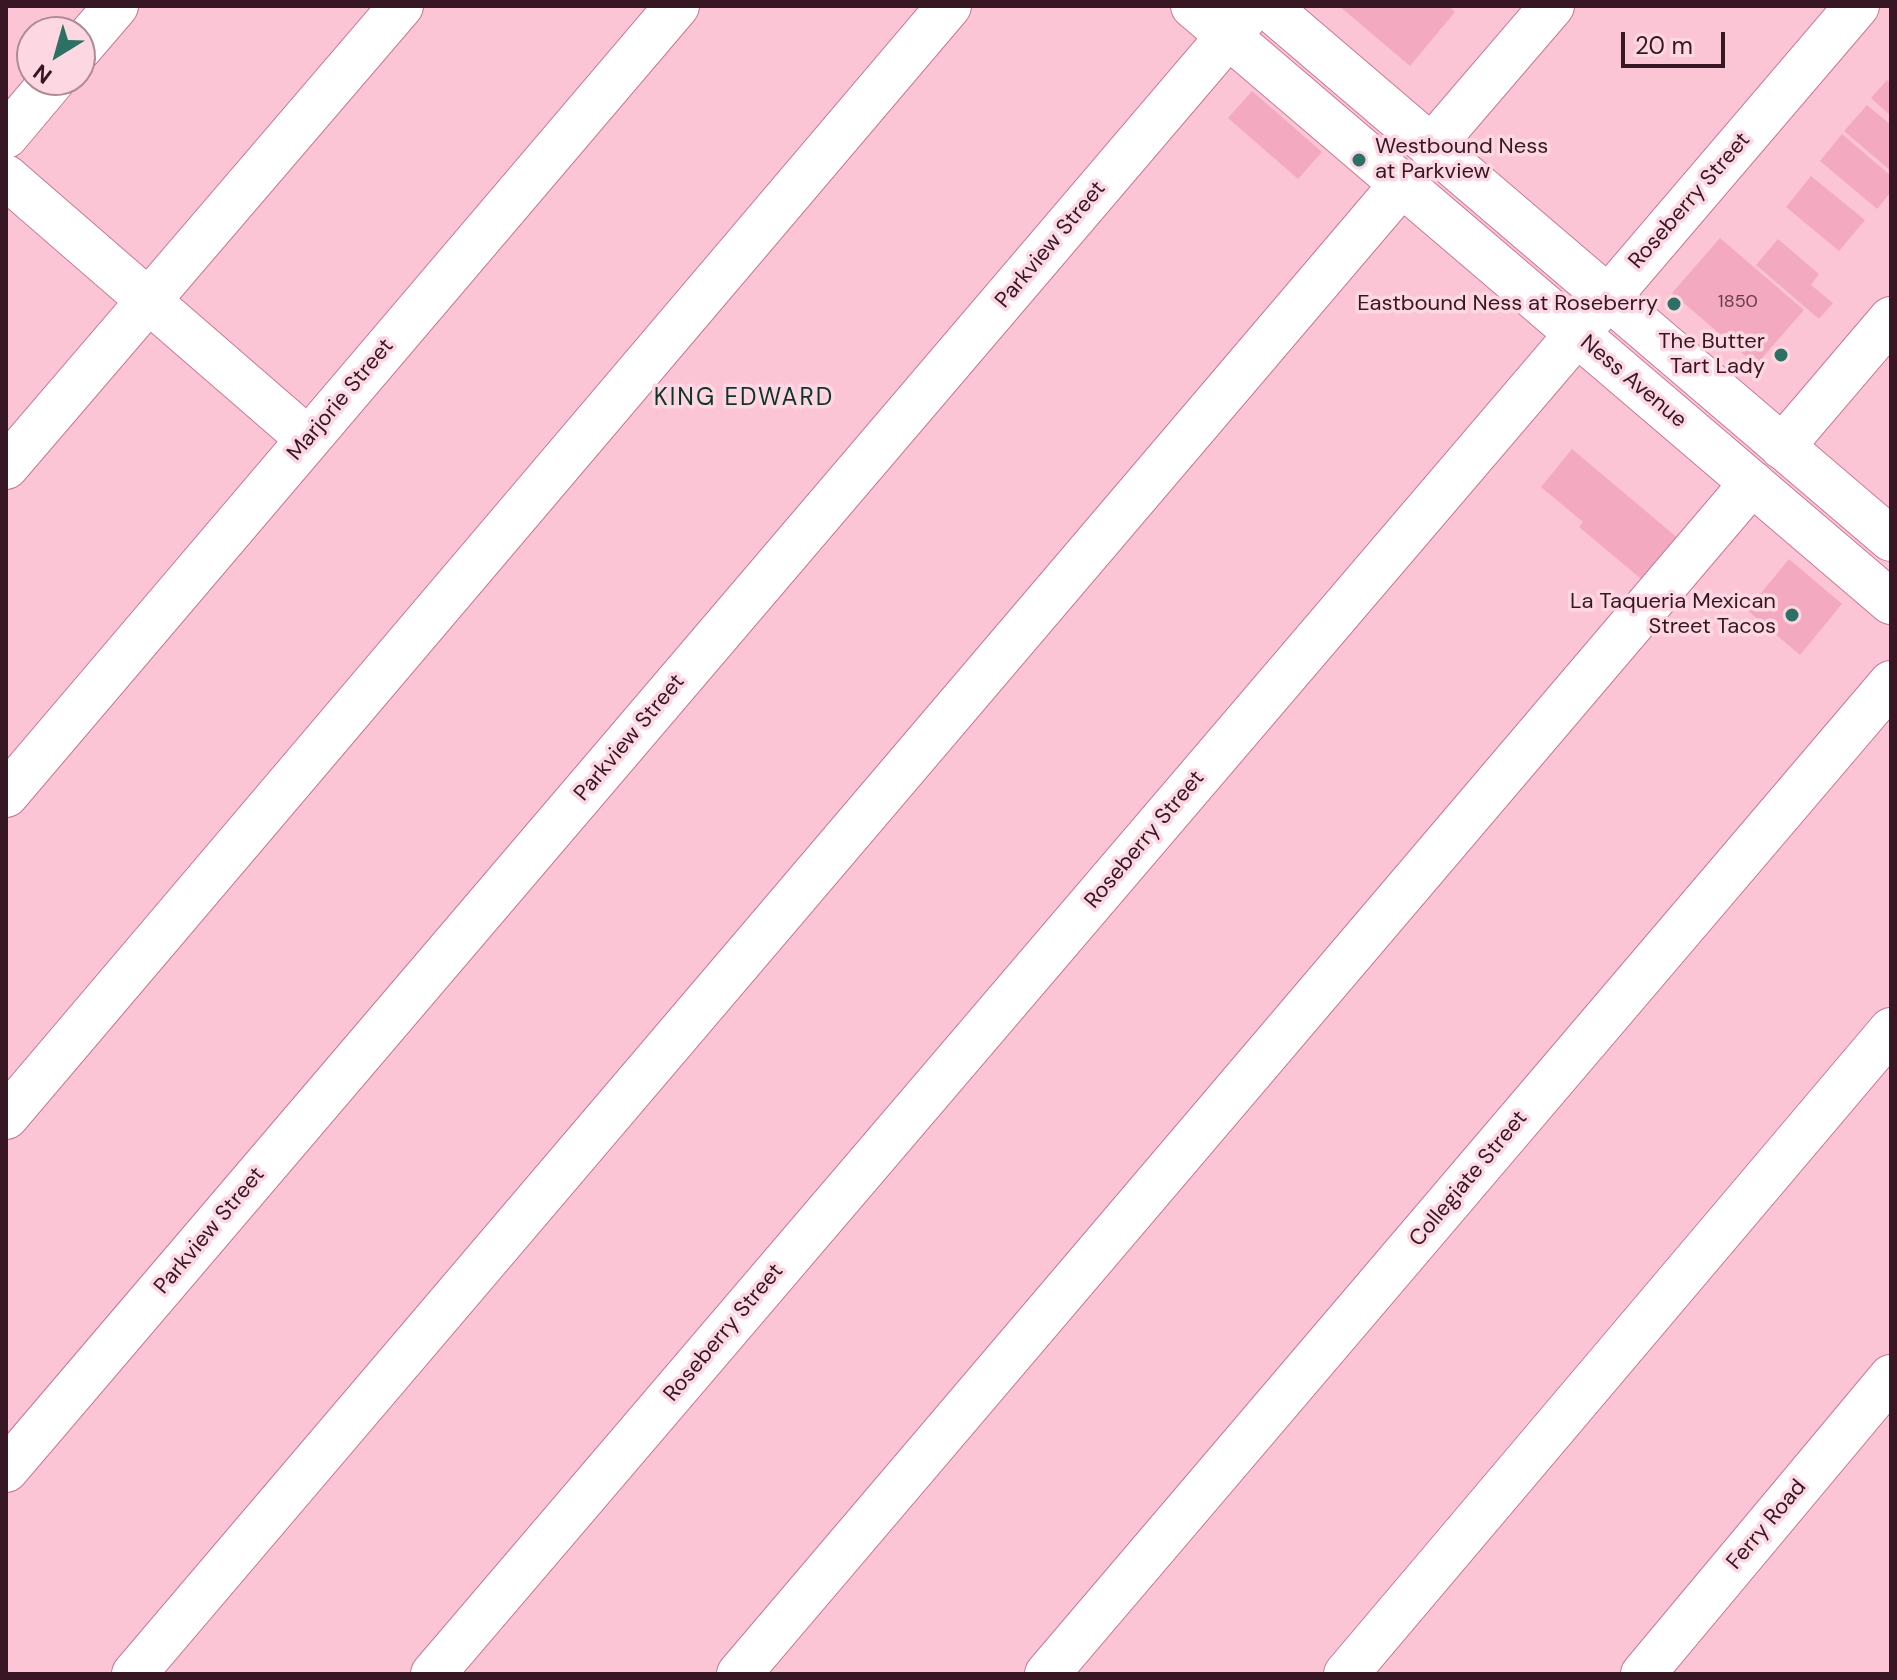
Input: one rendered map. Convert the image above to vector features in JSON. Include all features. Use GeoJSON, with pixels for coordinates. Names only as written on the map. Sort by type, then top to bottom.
{"type":"FeatureCollection","features":[{"type":"Feature","properties":{"kind":"street"},"geometry":{"type":"LineString","coordinates":[[96,29],[116,6]]}},
{"type":"Feature","properties":{"kind":"street"},"geometry":{"type":"LineString","coordinates":[[6,467],[401,6]]}},
{"type":"Feature","properties":{"kind":"street","name":"Marjorie Street"},"geometry":{"type":"LineString","coordinates":[[6,795],[677,6]]}},
{"type":"Feature","properties":{"kind":"street"},"geometry":{"type":"LineString","coordinates":[[6,1117],[949,6]]}},
{"type":"Feature","properties":{"kind":"street","name":"Ness Avenue"},"geometry":{"type":"LineString","coordinates":[[1193,6],[1242,21],[1402,184],[1891,602]]}},
{"type":"Feature","properties":{"kind":"street"},"geometry":{"type":"LineString","coordinates":[[1267,6],[1891,539]]}},
{"type":"Feature","properties":{"kind":"street"},"geometry":{"type":"LineString","coordinates":[[1431,147],[1552,6]]}},
{"type":"Feature","properties":{"kind":"street","name":"Roseberry Street"},"geometry":{"type":"LineString","coordinates":[[433,1674],[1857,6]]}},
{"type":"Feature","properties":{"kind":"street","name":"Parkview Street"},"geometry":{"type":"LineString","coordinates":[[6,1470],[1242,21]]}},
{"type":"Feature","properties":{"kind":"street"},"geometry":{"type":"LineString","coordinates":[[6,136],[40,96]]}},
{"type":"Feature","properties":{"kind":"street"},"geometry":{"type":"LineString","coordinates":[[6,177],[308,439]]}},
{"type":"Feature","properties":{"kind":"street"},"geometry":{"type":"LineString","coordinates":[[134,1674],[1402,184]]}},
{"type":"Feature","properties":{"kind":"street"},"geometry":{"type":"LineString","coordinates":[[1782,447],[1891,319]]}},
{"type":"Feature","properties":{"kind":"street"},"geometry":{"type":"LineString","coordinates":[[739,1674],[1752,483]]}},
{"type":"Feature","properties":{"kind":"street","name":"Collegiate Street"},"geometry":{"type":"LineString","coordinates":[[1047,1674],[1891,683]]}},
{"type":"Feature","properties":{"kind":"street"},"geometry":{"type":"LineString","coordinates":[[1346,1674],[1891,1030]]}},
{"type":"Feature","properties":{"kind":"street","name":"Ferry Road"},"geometry":{"type":"LineString","coordinates":[[1643,1674],[1891,1377]]}},
{"type":"Feature","properties":{"kind":"building"},"geometry":{"type":"Polygon","coordinates":[[[1339,6],[1449,6],[1455,12],[1410,66],[1339,6]]]}},
{"type":"Feature","properties":{"kind":"building"},"geometry":{"type":"Polygon","coordinates":[[[1887,80],[1891,84],[1891,116],[1871,98],[1887,80]]]}},
{"type":"Feature","properties":{"kind":"building"},"geometry":{"type":"Polygon","coordinates":[[[1252,91],[1322,152],[1298,179],[1228,118],[1252,91]]]}},
{"type":"Feature","properties":{"kind":"building"},"geometry":{"type":"Polygon","coordinates":[[[1867,105],[1891,125],[1891,171],[1844,131],[1867,105]]]}},
{"type":"Feature","properties":{"kind":"building"},"geometry":{"type":"Polygon","coordinates":[[[1842,134],[1891,176],[1891,192],[1877,209],[1820,161],[1842,134]]]}},
{"type":"Feature","properties":{"kind":"building"},"geometry":{"type":"Polygon","coordinates":[[[1811,176],[1865,220],[1839,251],[1786,207],[1811,176]]]}},
{"type":"Feature","properties":{"kind":"building"},"geometry":{"type":"Polygon","coordinates":[[[1720,238],[1804,310],[1756,365],[1672,293],[1720,238]]]}},
{"type":"Feature","properties":{"kind":"building"},"geometry":{"type":"Polygon","coordinates":[[[1778,239],[1819,274],[1811,285],[1833,303],[1819,319],[1756,265],[1778,239]]]}},
{"type":"Feature","properties":{"kind":"building"},"geometry":{"type":"Polygon","coordinates":[[[1572,449],[1680,540],[1646,583],[1579,527],[1583,522],[1541,487],[1572,449]]]}},
{"type":"Feature","properties":{"kind":"building"},"geometry":{"type":"Polygon","coordinates":[[[1789,559],[1842,604],[1800,655],[1747,610],[1789,559]]]}},
{"type":"Feature","properties":{"kind":"place","name":"Westbound Ness at Parkview"},"geometry":{"type":"Point","coordinates":[1359,160]}},
{"type":"Feature","properties":{"kind":"place","name":"Eastbound Ness at Roseberry"},"geometry":{"type":"Point","coordinates":[1674,304]}},
{"type":"Feature","properties":{"kind":"place","name":"The Butter Tart Lady"},"geometry":{"type":"Point","coordinates":[1781,355]}},
{"type":"Feature","properties":{"kind":"place","name":"La Taqueria Mexican Street Tacos"},"geometry":{"type":"Point","coordinates":[1792,615]}},
{"type":"Feature","properties":{"kind":"district","name":"KING EDWARD"},"geometry":{"type":"Point","coordinates":[744,399]}}]}
